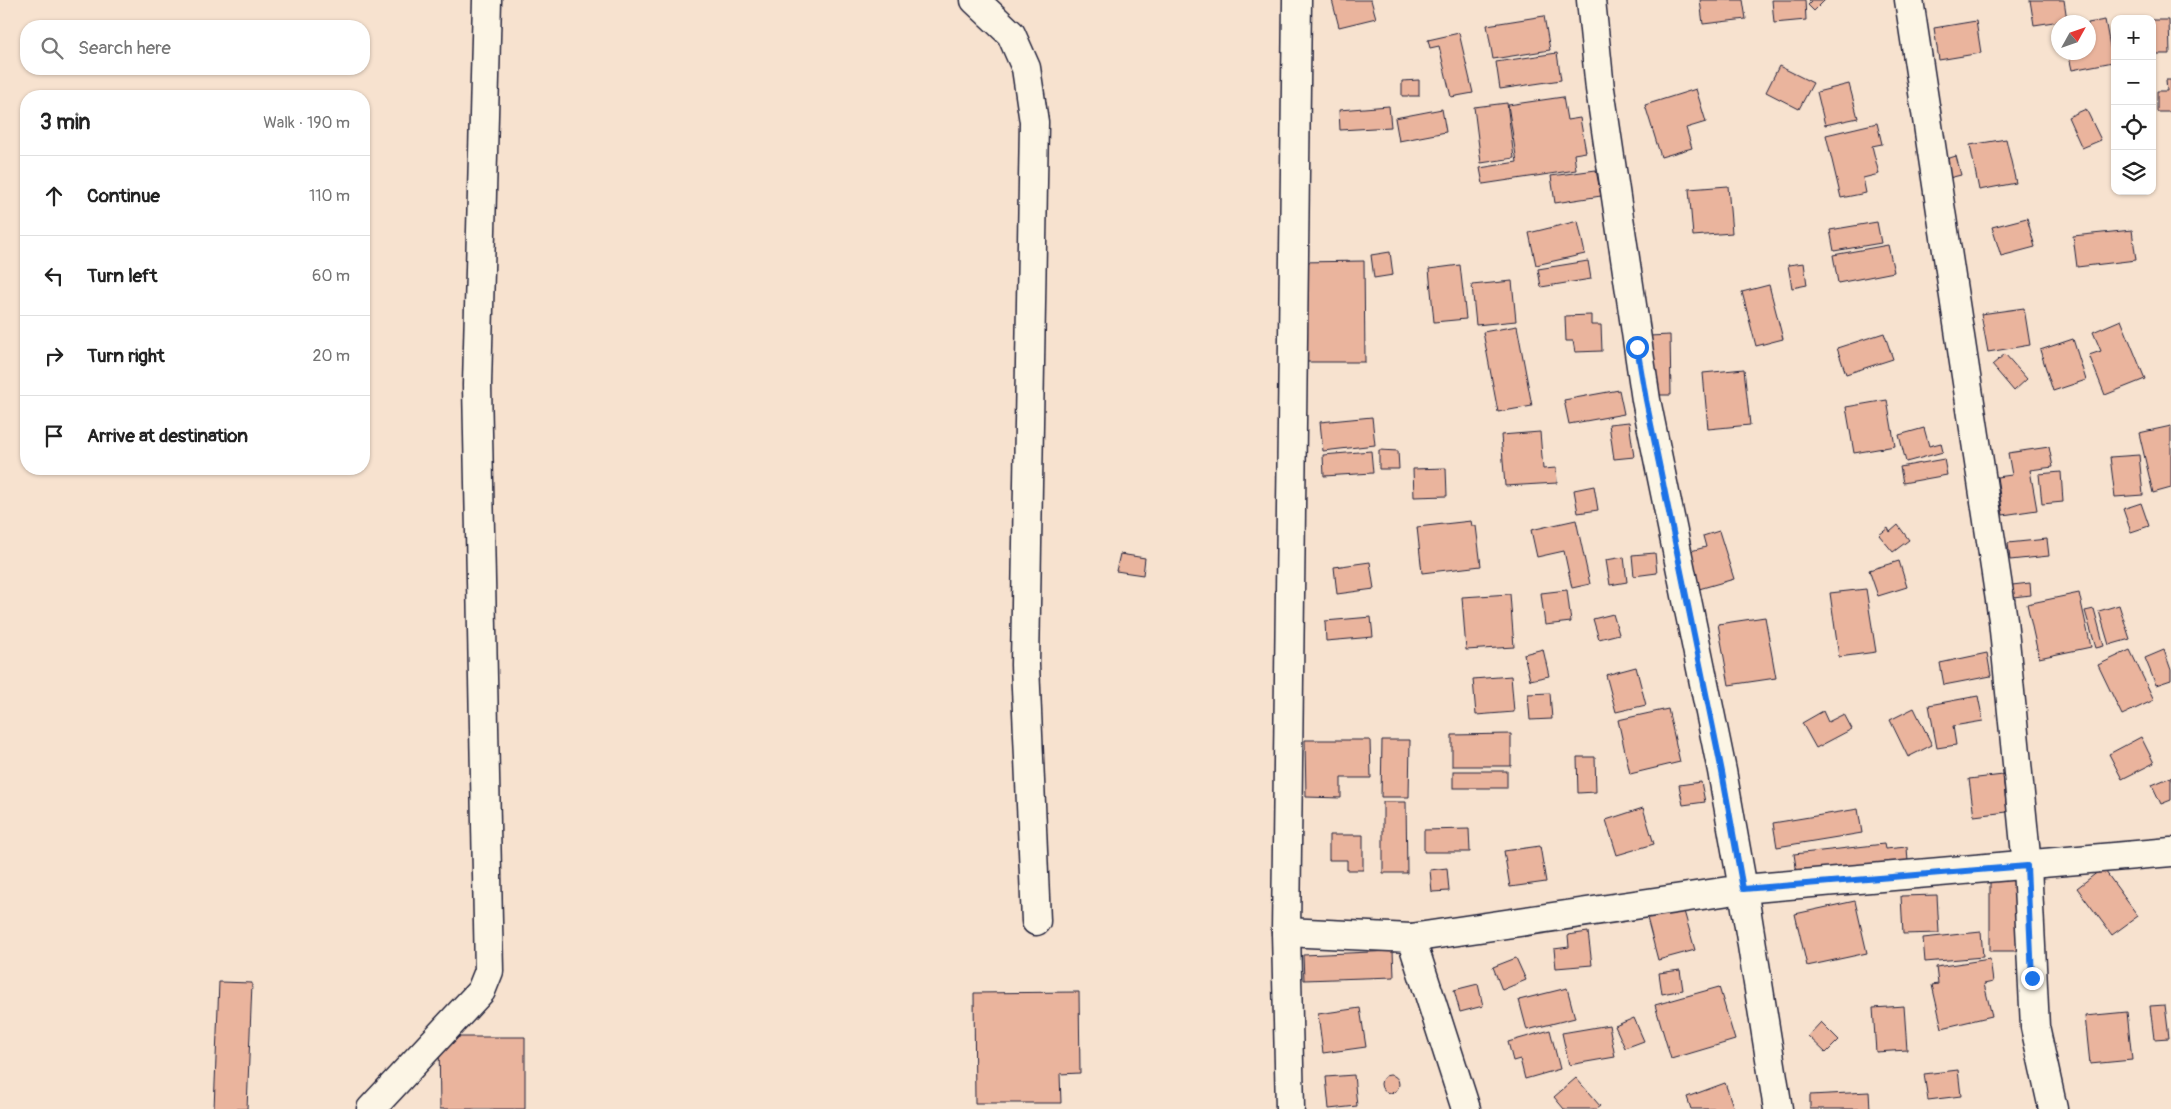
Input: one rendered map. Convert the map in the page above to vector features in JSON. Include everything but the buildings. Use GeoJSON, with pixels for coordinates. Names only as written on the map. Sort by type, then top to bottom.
{"type":"FeatureCollection","features":[{"type":"Feature","properties":{"kind":"street"},"geometry":{"type":"LineString","coordinates":[[371,1109],[481,991],[489,970],[477,385],[487,0]]}},
{"type":"Feature","properties":{"kind":"street"},"geometry":{"type":"LineString","coordinates":[[975,0],[1012,34],[1026,68],[1034,122],[1024,665],[1036,921]]}},
{"type":"Feature","properties":{"kind":"street"},"geometry":{"type":"LineString","coordinates":[[1290,1109],[1286,932],[1297,0]]}},
{"type":"Feature","properties":{"kind":"street"},"geometry":{"type":"LineString","coordinates":[[1591,0],[1600,89],[1646,400],[1722,772],[1743,889],[1778,1109]]}},
{"type":"Feature","properties":{"kind":"street"},"geometry":{"type":"LineString","coordinates":[[1909,0],[2003,620],[2027,866],[2035,1027],[2053,1109]]}},
{"type":"Feature","properties":{"kind":"street"},"geometry":{"type":"LineString","coordinates":[[1286,932],[1411,938],[1743,889],[2027,866],[2171,852]]}},
{"type":"Feature","properties":{"kind":"street"},"geometry":{"type":"LineString","coordinates":[[1411,938],[1466,1109]]}},
{"type":"Feature","properties":{"kind":"route"},"geometry":{"type":"LineString","coordinates":[[1637,347],[1646,400],[1722,772],[1743,889],[2027,866],[2032,978]]}}]}
